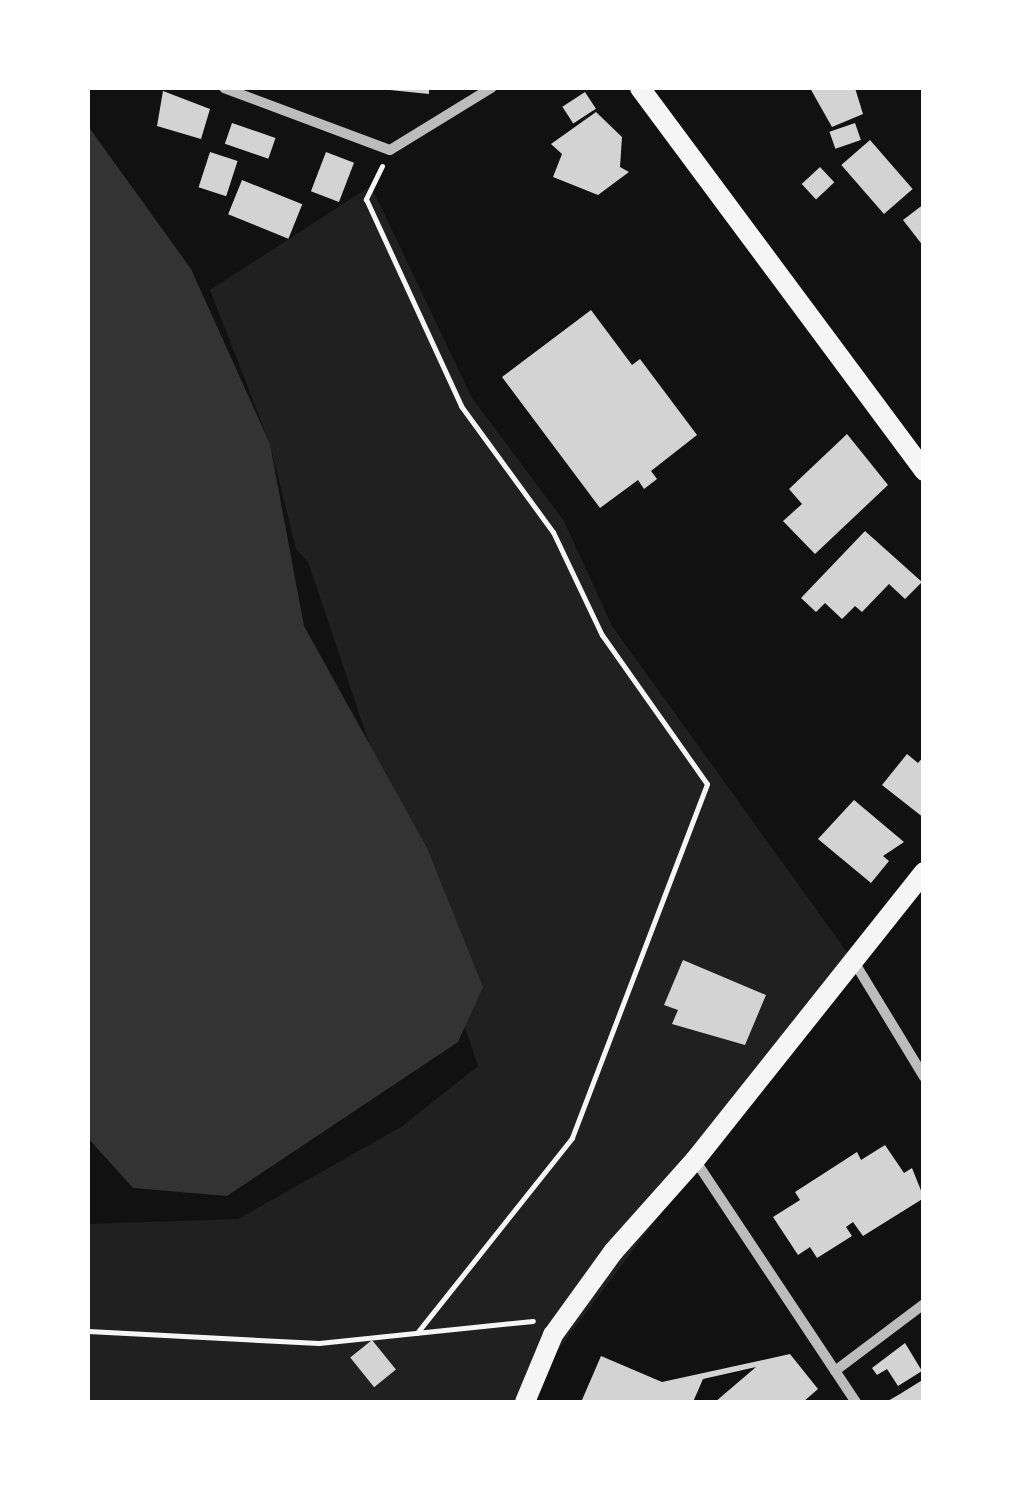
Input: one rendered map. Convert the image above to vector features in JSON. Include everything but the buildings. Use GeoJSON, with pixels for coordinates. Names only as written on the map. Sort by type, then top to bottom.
{"type":"FeatureCollection","features":[{"type":"Feature","properties":{"kind":"main road"},"geometry":{"type":"LineString","coordinates":[[640,88],[924,471]]}},
{"type":"Feature","properties":{"kind":"main road"},"geometry":{"type":"LineString","coordinates":[[530,1398],[565,1318],[924,872]]}},
{"type":"Feature","properties":{"kind":"street"},"geometry":{"type":"LineString","coordinates":[[224,88],[390,150],[490,88]]}},
{"type":"Feature","properties":{"kind":"street"},"geometry":{"type":"LineString","coordinates":[[852,960],[924,1077]]}},
{"type":"Feature","properties":{"kind":"street"},"geometry":{"type":"LineString","coordinates":[[695,1160],[856,1402]]}},
{"type":"Feature","properties":{"kind":"street"},"geometry":{"type":"LineString","coordinates":[[834,1371],[924,1304]]}},
{"type":"Feature","properties":{"kind":"path"},"geometry":{"type":"LineString","coordinates":[[390,150],[366,199],[461,406],[553,532],[602,635],[707,784],[572,1138],[417,1333]]}},
{"type":"Feature","properties":{"kind":"path"},"geometry":{"type":"LineString","coordinates":[[88,1331],[318,1344],[565,1318]]}},
{"type":"Feature","properties":{"kind":"shaded area"},"geometry":{"type":"Polygon","coordinates":[[[88,126],[191,269],[270,444],[304,626],[427,848],[483,987],[458,1042],[227,1196],[133,1188],[88,1138],[88,126]]]}},
{"type":"Feature","properties":{"kind":"shaded area"},"geometry":{"type":"Polygon","coordinates":[[[371,186],[472,398],[564,521],[612,626],[852,959],[528,1390],[525,1402],[88,1402],[88,1224],[238,1219],[401,1127],[478,1066],[308,562],[296,549],[270,444],[210,290],[371,186]]]}}]}
